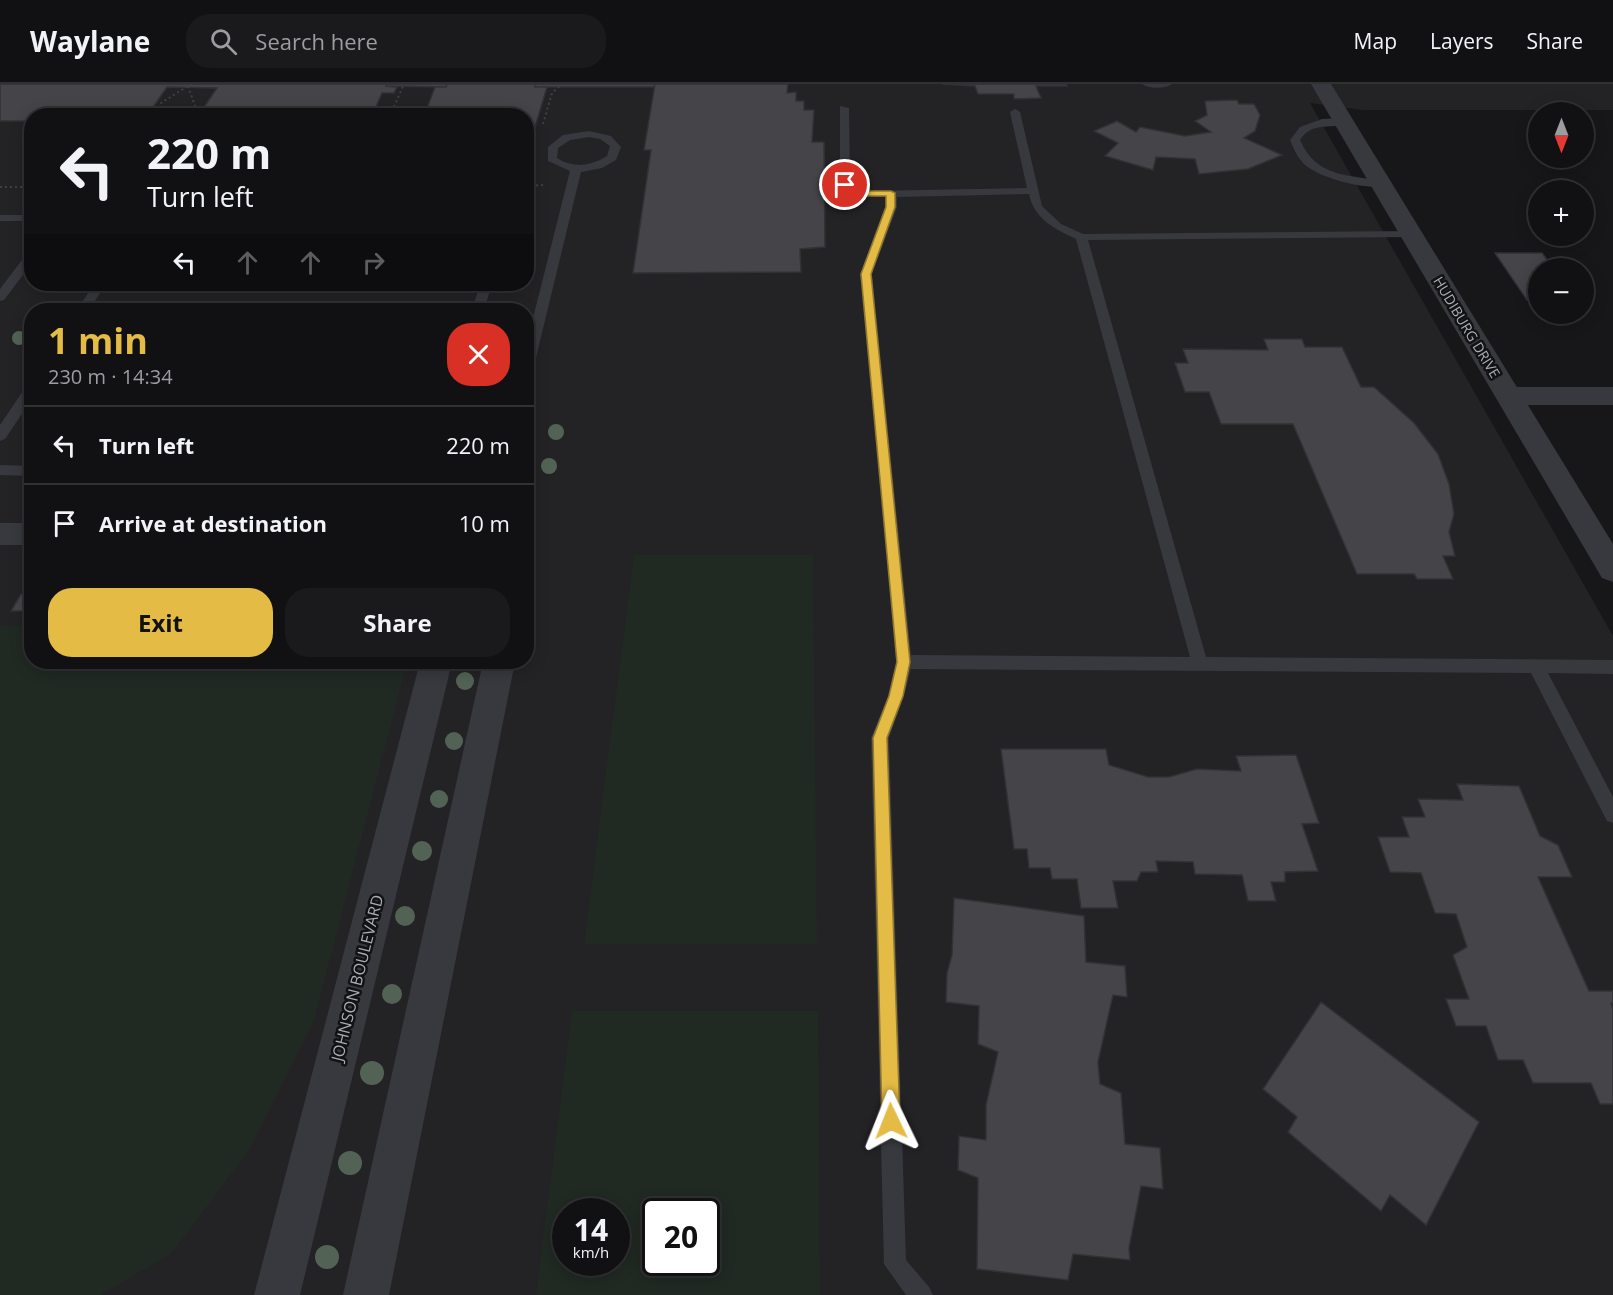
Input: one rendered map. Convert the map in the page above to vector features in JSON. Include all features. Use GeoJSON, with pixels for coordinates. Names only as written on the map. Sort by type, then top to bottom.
{"type":"FeatureCollection","features":[{"type":"Feature","properties":{"kind":"street","name":"HUDIBURG DRIVE"},"geometry":{"type":"LineString","coordinates":[[1321,84],[1613,570]]}},
{"type":"Feature","properties":{"kind":"street"},"geometry":{"type":"LineString","coordinates":[[1509,396],[1613,396]]}},
{"type":"Feature","properties":{"kind":"street"},"geometry":{"type":"LineString","coordinates":[[0,534],[24,534]]}},
{"type":"Feature","properties":{"kind":"street","name":"JOHNSON BOULEVARD"},"geometry":{"type":"LineString","coordinates":[[277,1295],[434,669]]}},
{"type":"Feature","properties":{"kind":"street"},"geometry":{"type":"LineString","coordinates":[[366,1295],[498,669]]}},
{"type":"Feature","properties":{"kind":"lane"},"geometry":{"type":"LineString","coordinates":[[1148,84],[1167,84]]}},
{"type":"Feature","properties":{"kind":"lane"},"geometry":{"type":"LineString","coordinates":[[844,108],[845,185],[867,194],[1033,191]]}},
{"type":"Feature","properties":{"kind":"lane"},"geometry":{"type":"LineString","coordinates":[[1015,112],[1037,207],[1057,226],[1082,237],[1412,234]]}},
{"type":"Feature","properties":{"kind":"lane"},"geometry":{"type":"LineString","coordinates":[[1344,122],[1316,123],[1298,132],[1294,140],[1299,153],[1311,165],[1334,177],[1381,184]]}},
{"type":"Feature","properties":{"kind":"lane"},"geometry":{"type":"LineString","coordinates":[[589,134],[607,137],[613,141],[616,147],[612,158],[597,166],[576,169],[566,167],[552,159],[553,147],[559,141],[589,134]]}},
{"type":"Feature","properties":{"kind":"lane"},"geometry":{"type":"LineString","coordinates":[[534,341],[576,169]]}},
{"type":"Feature","properties":{"kind":"lane"},"geometry":{"type":"LineString","coordinates":[[891,193],[891,207],[866,274],[904,662],[896,696],[880,738],[895,1264],[921,1295]]}},
{"type":"Feature","properties":{"kind":"lane"},"geometry":{"type":"LineString","coordinates":[[0,218],[24,218]]}},
{"type":"Feature","properties":{"kind":"lane"},"geometry":{"type":"LineString","coordinates":[[1082,237],[1200,665]]}},
{"type":"Feature","properties":{"kind":"lane"},"geometry":{"type":"LineString","coordinates":[[0,297],[24,265]]}},
{"type":"Feature","properties":{"kind":"lane"},"geometry":{"type":"LineString","coordinates":[[0,436],[24,400]]}},
{"type":"Feature","properties":{"kind":"lane"},"geometry":{"type":"LineString","coordinates":[[0,470],[24,471]]}},
{"type":"Feature","properties":{"kind":"lane"},"geometry":{"type":"LineString","coordinates":[[904,662],[1613,667]]}},
{"type":"Feature","properties":{"kind":"lane"},"geometry":{"type":"LineString","coordinates":[[1536,666],[1613,815]]}},
{"type":"Feature","properties":{"kind":"path"},"geometry":{"type":"LineString","coordinates":[[394,108],[404,84]]}},
{"type":"Feature","properties":{"kind":"path"},"geometry":{"type":"LineString","coordinates":[[158,108],[161,103],[190,85],[194,108]]}},
{"type":"Feature","properties":{"kind":"path"},"geometry":{"type":"LineString","coordinates":[[0,187],[24,187]]}},
{"type":"Feature","properties":{"kind":"shaded area"},"geometry":{"type":"Polygon","coordinates":[[[0,84],[1613,84],[1613,110],[1594,110],[1594,102],[1528,102],[1528,110],[1363,110],[1310,103],[1613,636],[1613,1295],[0,1295],[0,84]]]}},
{"type":"Feature","properties":{"kind":"shaded area"},"geometry":{"type":"Polygon","coordinates":[[[634,555],[813,555],[817,944],[584,944],[634,555]]]}},
{"type":"Feature","properties":{"kind":"shaded area"},"geometry":{"type":"Polygon","coordinates":[[[0,626],[24,626],[24,669],[405,669],[314,1020],[248,1152],[172,1253],[101,1295],[0,1295],[0,626]]]}},
{"type":"Feature","properties":{"kind":"shaded area"},"geometry":{"type":"Polygon","coordinates":[[[572,1011],[818,1011],[820,1295],[536,1295],[572,1011]]]}},
{"type":"Feature","properties":{"kind":"building"},"geometry":{"type":"Polygon","coordinates":[[[0,84],[387,84],[386,86],[397,87],[394,93],[382,93],[375,108],[203,108],[217,88],[167,87],[153,108],[24,108],[24,121],[0,121],[0,84]]]}},
{"type":"Feature","properties":{"kind":"building"},"geometry":{"type":"Polygon","coordinates":[[[387,84],[447,84],[446,87],[386,86],[387,84]]]}},
{"type":"Feature","properties":{"kind":"building"},"geometry":{"type":"Polygon","coordinates":[[[447,84],[536,84],[535,87],[547,87],[534,131],[534,108],[427,108],[435,87],[446,87],[447,84]]]}},
{"type":"Feature","properties":{"kind":"building"},"geometry":{"type":"Polygon","coordinates":[[[536,84],[655,84],[654,87],[535,87],[536,84]]]}},
{"type":"Feature","properties":{"kind":"building"},"geometry":{"type":"Polygon","coordinates":[[[655,84],[788,84],[787,93],[796,92],[796,101],[804,101],[804,110],[814,110],[812,142],[824,142],[825,247],[800,249],[801,272],[633,273],[651,150],[644,150],[655,84]]]}},
{"type":"Feature","properties":{"kind":"building"},"geometry":{"type":"Polygon","coordinates":[[[942,84],[1067,84],[1067,86],[1036,86],[1041,98],[1014,99],[1014,94],[978,94],[975,86],[942,84]]]}},
{"type":"Feature","properties":{"kind":"building"},"geometry":{"type":"Polygon","coordinates":[[[1237,100],[1239,104],[1254,104],[1260,115],[1255,131],[1244,138],[1282,155],[1248,169],[1199,174],[1195,159],[1156,157],[1153,170],[1105,156],[1118,143],[1094,131],[1117,121],[1136,132],[1140,127],[1185,136],[1211,132],[1195,121],[1207,115],[1205,101],[1237,100]]]}},
{"type":"Feature","properties":{"kind":"building"},"geometry":{"type":"Polygon","coordinates":[[[1495,253],[1542,253],[1546,258],[1528,258],[1527,300],[1495,253]]]}},
{"type":"Feature","properties":{"kind":"building"},"geometry":{"type":"Polygon","coordinates":[[[1264,339],[1302,339],[1305,347],[1342,347],[1361,387],[1374,387],[1414,423],[1438,454],[1449,484],[1454,514],[1449,532],[1455,556],[1443,556],[1453,579],[1417,579],[1414,574],[1357,574],[1293,424],[1221,424],[1209,392],[1185,392],[1175,363],[1188,363],[1183,349],[1268,350],[1264,339]]]}},
{"type":"Feature","properties":{"kind":"building"},"geometry":{"type":"Polygon","coordinates":[[[21,594],[24,594],[24,611],[11,611],[21,594]]]}},
{"type":"Feature","properties":{"kind":"building"},"geometry":{"type":"Polygon","coordinates":[[[1001,749],[1106,749],[1109,765],[1148,777],[1169,777],[1197,769],[1241,771],[1236,756],[1296,755],[1319,823],[1302,824],[1318,871],[1285,872],[1285,882],[1271,882],[1276,901],[1248,901],[1242,875],[1195,874],[1193,862],[1156,861],[1158,872],[1141,872],[1137,881],[1113,881],[1118,908],[1081,908],[1077,879],[1052,879],[1050,868],[1029,868],[1027,849],[1014,849],[1001,749]]]}},
{"type":"Feature","properties":{"kind":"building"},"geometry":{"type":"Polygon","coordinates":[[[1457,784],[1519,786],[1540,836],[1558,845],[1572,877],[1538,877],[1589,991],[1613,991],[1613,1003],[1611,1003],[1613,1009],[1613,1104],[1600,1104],[1591,1083],[1533,1083],[1523,1060],[1498,1060],[1486,1026],[1456,1026],[1446,999],[1469,999],[1453,955],[1467,947],[1456,914],[1435,913],[1421,873],[1390,872],[1378,837],[1409,837],[1402,817],[1425,817],[1418,799],[1463,800],[1457,784]]]}},
{"type":"Feature","properties":{"kind":"building"},"geometry":{"type":"Polygon","coordinates":[[[954,898],[1084,916],[1086,962],[1125,966],[1127,997],[1113,995],[1098,1062],[1100,1084],[1121,1093],[1125,1144],[1160,1148],[1163,1189],[1141,1186],[1129,1248],[1130,1260],[1073,1254],[1068,1280],[977,1269],[978,1178],[958,1170],[959,1136],[986,1140],[986,1105],[998,1052],[978,1044],[979,1006],[946,1002],[947,973],[952,955],[954,898]]]}},
{"type":"Feature","properties":{"kind":"building"},"geometry":{"type":"Polygon","coordinates":[[[1321,1002],[1479,1122],[1426,1225],[1390,1195],[1381,1211],[1288,1132],[1297,1117],[1263,1089],[1321,1002]]]}},
{"type":"Feature","properties":{"kind":"route"},"geometry":{"type":"LineString","coordinates":[[845,185],[867,194],[891,193],[891,207],[866,274],[904,662],[896,696],[880,738],[891,1121]]}}]}
